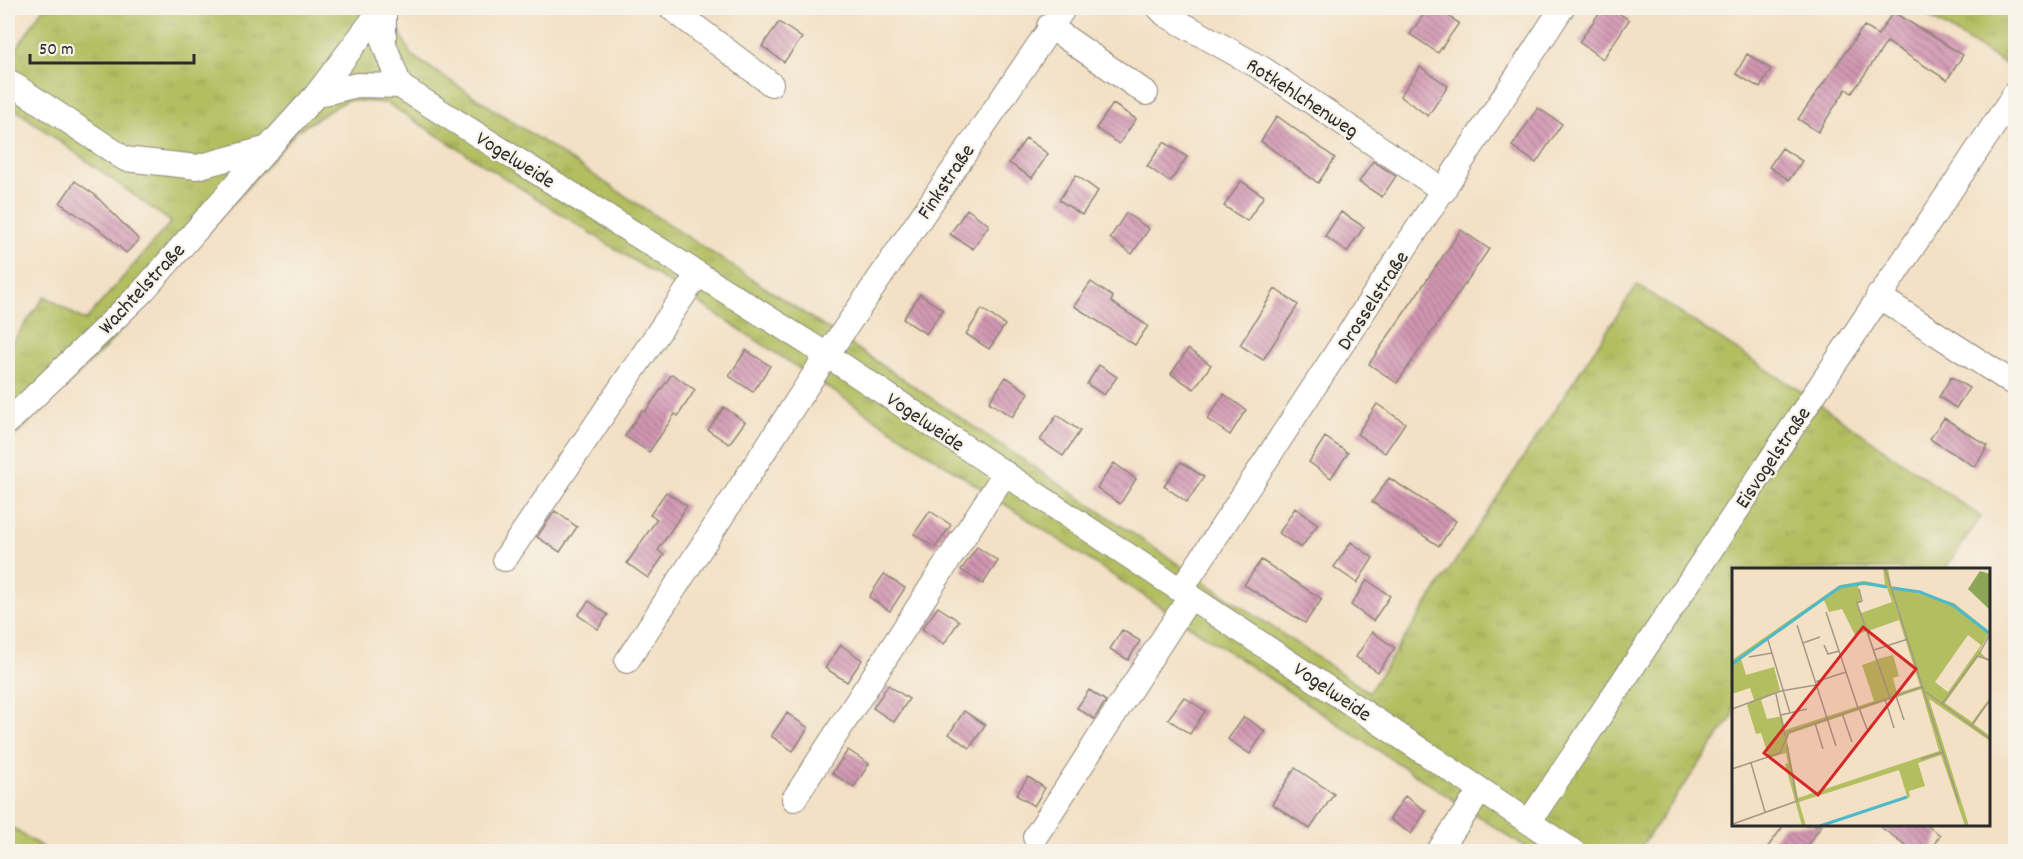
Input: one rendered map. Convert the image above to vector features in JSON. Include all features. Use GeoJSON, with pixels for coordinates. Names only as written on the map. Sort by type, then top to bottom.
{"type":"FeatureCollection","features":[{"type":"Feature","properties":{"kind":"street"},"geometry":{"type":"LineString","coordinates":[[316,95],[357,85],[400,86],[384,44],[383,8]]}},
{"type":"Feature","properties":{"kind":"street"},"geometry":{"type":"LineString","coordinates":[[8,81],[125,159],[197,166],[268,148],[316,95],[383,8]]}},
{"type":"Feature","properties":{"kind":"street"},"geometry":{"type":"LineString","coordinates":[[671,8],[771,84]]}},
{"type":"Feature","properties":{"kind":"street","name":"Rotkehlchenweg"},"geometry":{"type":"LineString","coordinates":[[1159,8],[1166,15],[1263,69],[1444,191]]}},
{"type":"Feature","properties":{"kind":"street","name":"Drosselstraße"},"geometry":{"type":"LineString","coordinates":[[1035,837],[1185,594],[1562,8]]}},
{"type":"Feature","properties":{"kind":"street"},"geometry":{"type":"LineString","coordinates":[[1056,17],[1146,93]]}},
{"type":"Feature","properties":{"kind":"street","name":"Finkstraße"},"geometry":{"type":"LineString","coordinates":[[627,661],[827,355],[1056,17]]}},
{"type":"Feature","properties":{"kind":"street","name":"Vogelweide"},"geometry":{"type":"LineString","coordinates":[[400,86],[827,355],[1574,852]]}},
{"type":"Feature","properties":{"kind":"street","name":"Eisvogelstraße"},"geometry":{"type":"LineString","coordinates":[[1530,822],[1878,296],[2016,92]]}},
{"type":"Feature","properties":{"kind":"street","name":"Wachtelstraße"},"geometry":{"type":"LineString","coordinates":[[8,422],[142,292],[268,148]]}},
{"type":"Feature","properties":{"kind":"street"},"geometry":{"type":"LineString","coordinates":[[505,559],[698,274]]}},
{"type":"Feature","properties":{"kind":"street"},"geometry":{"type":"LineString","coordinates":[[1878,296],[2016,386]]}},
{"type":"Feature","properties":{"kind":"street"},"geometry":{"type":"LineString","coordinates":[[794,799],[1005,473]]}},
{"type":"Feature","properties":{"kind":"street"},"geometry":{"type":"LineString","coordinates":[[1438,852],[1480,790]]}},
{"type":"Feature","properties":{"kind":"green space"},"geometry":{"type":"Polygon","coordinates":[[[43,8],[400,8],[396,12],[399,30],[411,55],[834,333],[1369,692],[1637,285],[1805,394],[1981,517],[1946,568],[1732,568],[1732,717],[1638,851],[1531,851],[677,288],[387,103],[347,100],[297,131],[105,348],[8,443],[8,348],[45,296],[85,321],[171,222],[8,104],[8,62],[43,8]]]}},
{"type":"Feature","properties":{"kind":"green space"},"geometry":{"type":"Polygon","coordinates":[[[1915,8],[2015,8],[2015,70],[1915,8]]]}},
{"type":"Feature","properties":{"kind":"green space"},"geometry":{"type":"Polygon","coordinates":[[[8,825],[48,851],[8,851],[8,825]]]}},
{"type":"Feature","properties":{"kind":"building"},"geometry":{"type":"Polygon","coordinates":[[[1428,8],[1435,8],[1459,23],[1438,53],[1410,34],[1428,8]]]}},
{"type":"Feature","properties":{"kind":"building"},"geometry":{"type":"Polygon","coordinates":[[[1603,8],[1611,8],[1629,20],[1603,59],[1579,42],[1603,8]]]}},
{"type":"Feature","properties":{"kind":"building"},"geometry":{"type":"Polygon","coordinates":[[[1893,12],[1963,55],[1947,80],[1887,42],[1852,93],[1846,89],[1818,132],[1798,119],[1864,26],[1878,35],[1893,12]]]}},
{"type":"Feature","properties":{"kind":"building"},"geometry":{"type":"Polygon","coordinates":[[[779,22],[802,38],[784,62],[762,46],[779,22]]]}},
{"type":"Feature","properties":{"kind":"building"},"geometry":{"type":"Polygon","coordinates":[[[1747,54],[1771,69],[1760,88],[1736,74],[1747,54]]]}},
{"type":"Feature","properties":{"kind":"building"},"geometry":{"type":"Polygon","coordinates":[[[1420,67],[1448,86],[1428,116],[1400,96],[1420,67]]]}},
{"type":"Feature","properties":{"kind":"building"},"geometry":{"type":"Polygon","coordinates":[[[1113,104],[1136,119],[1119,144],[1096,128],[1113,104]]]}},
{"type":"Feature","properties":{"kind":"building"},"geometry":{"type":"Polygon","coordinates":[[[1538,108],[1562,124],[1536,163],[1512,146],[1538,108]]]}},
{"type":"Feature","properties":{"kind":"building"},"geometry":{"type":"Polygon","coordinates":[[[1277,116],[1335,158],[1318,183],[1261,141],[1277,116]]]}},
{"type":"Feature","properties":{"kind":"building"},"geometry":{"type":"Polygon","coordinates":[[[1026,138],[1048,154],[1032,178],[1009,163],[1026,138]]]}},
{"type":"Feature","properties":{"kind":"building"},"geometry":{"type":"Polygon","coordinates":[[[1164,142],[1187,157],[1170,182],[1147,166],[1164,142]]]}},
{"type":"Feature","properties":{"kind":"building"},"geometry":{"type":"Polygon","coordinates":[[[1782,148],[1802,161],[1789,180],[1769,167],[1782,148]]]}},
{"type":"Feature","properties":{"kind":"building"},"geometry":{"type":"Polygon","coordinates":[[[1373,161],[1396,176],[1382,197],[1359,182],[1373,161]]]}},
{"type":"Feature","properties":{"kind":"building"},"geometry":{"type":"Polygon","coordinates":[[[1076,175],[1098,191],[1082,215],[1059,200],[1076,175]]]}},
{"type":"Feature","properties":{"kind":"building"},"geometry":{"type":"Polygon","coordinates":[[[75,181],[95,195],[139,240],[126,253],[107,235],[60,203],[75,181]]]}},
{"type":"Feature","properties":{"kind":"building"},"geometry":{"type":"Polygon","coordinates":[[[1241,181],[1264,196],[1247,221],[1224,206],[1241,181]]]}},
{"type":"Feature","properties":{"kind":"building"},"geometry":{"type":"Polygon","coordinates":[[[967,209],[989,225],[973,249],[950,234],[967,209]]]}},
{"type":"Feature","properties":{"kind":"building"},"geometry":{"type":"Polygon","coordinates":[[[1341,212],[1364,227],[1347,252],[1325,236],[1341,212]]]}},
{"type":"Feature","properties":{"kind":"building"},"geometry":{"type":"Polygon","coordinates":[[[1126,213],[1149,229],[1132,254],[1110,238],[1126,213]]]}},
{"type":"Feature","properties":{"kind":"building"},"geometry":{"type":"Polygon","coordinates":[[[1461,230],[1489,249],[1397,383],[1369,364],[1461,230]]]}},
{"type":"Feature","properties":{"kind":"building"},"geometry":{"type":"Polygon","coordinates":[[[1091,282],[1113,297],[1111,302],[1148,326],[1135,345],[1074,306],[1091,282]]]}},
{"type":"Feature","properties":{"kind":"building"},"geometry":{"type":"Polygon","coordinates":[[[1275,289],[1298,305],[1263,360],[1240,345],[1275,289]]]}},
{"type":"Feature","properties":{"kind":"building"},"geometry":{"type":"Polygon","coordinates":[[[920,294],[943,310],[926,334],[903,319],[920,294]]]}},
{"type":"Feature","properties":{"kind":"building"},"geometry":{"type":"Polygon","coordinates":[[[982,309],[1005,325],[989,349],[966,334],[982,309]]]}},
{"type":"Feature","properties":{"kind":"building"},"geometry":{"type":"Polygon","coordinates":[[[1188,349],[1211,365],[1194,389],[1171,374],[1188,349]]]}},
{"type":"Feature","properties":{"kind":"building"},"geometry":{"type":"Polygon","coordinates":[[[746,350],[770,366],[753,392],[729,376],[746,350]]]}},
{"type":"Feature","properties":{"kind":"building"},"geometry":{"type":"Polygon","coordinates":[[[1099,365],[1117,377],[1104,395],[1087,384],[1099,365]]]}},
{"type":"Feature","properties":{"kind":"building"},"geometry":{"type":"Polygon","coordinates":[[[672,374],[695,390],[678,416],[675,414],[649,452],[625,436],[642,410],[645,412],[672,374]]]}},
{"type":"Feature","properties":{"kind":"building"},"geometry":{"type":"Polygon","coordinates":[[[1006,377],[1029,393],[1012,417],[989,402],[1006,377]]]}},
{"type":"Feature","properties":{"kind":"building"},"geometry":{"type":"Polygon","coordinates":[[[1951,377],[1969,388],[1956,408],[1939,397],[1951,377]]]}},
{"type":"Feature","properties":{"kind":"building"},"geometry":{"type":"Polygon","coordinates":[[[1224,394],[1246,410],[1230,435],[1207,419],[1224,394]]]}},
{"type":"Feature","properties":{"kind":"building"},"geometry":{"type":"Polygon","coordinates":[[[1377,404],[1405,423],[1385,453],[1357,434],[1377,404]]]}},
{"type":"Feature","properties":{"kind":"building"},"geometry":{"type":"Polygon","coordinates":[[[724,407],[745,422],[729,444],[708,430],[724,407]]]}},
{"type":"Feature","properties":{"kind":"building"},"geometry":{"type":"Polygon","coordinates":[[[1057,415],[1080,431],[1063,456],[1040,440],[1057,415]]]}},
{"type":"Feature","properties":{"kind":"building"},"geometry":{"type":"Polygon","coordinates":[[[1944,418],[1988,446],[1975,467],[1930,439],[1944,418]]]}},
{"type":"Feature","properties":{"kind":"building"},"geometry":{"type":"Polygon","coordinates":[[[1325,437],[1348,453],[1331,478],[1309,462],[1325,437]]]}},
{"type":"Feature","properties":{"kind":"building"},"geometry":{"type":"Polygon","coordinates":[[[1181,462],[1204,477],[1187,502],[1164,486],[1181,462]]]}},
{"type":"Feature","properties":{"kind":"building"},"geometry":{"type":"Polygon","coordinates":[[[1114,463],[1136,479],[1120,504],[1097,488],[1114,463]]]}},
{"type":"Feature","properties":{"kind":"building"},"geometry":{"type":"Polygon","coordinates":[[[1389,478],[1456,521],[1439,546],[1372,502],[1389,478]]]}},
{"type":"Feature","properties":{"kind":"building"},"geometry":{"type":"Polygon","coordinates":[[[666,492],[687,506],[658,550],[664,555],[648,578],[627,563],[657,519],[650,515],[666,492]]]}},
{"type":"Feature","properties":{"kind":"building"},"geometry":{"type":"Polygon","coordinates":[[[1295,508],[1318,524],[1301,548],[1279,533],[1295,508]]]}},
{"type":"Feature","properties":{"kind":"building"},"geometry":{"type":"Polygon","coordinates":[[[555,511],[577,527],[560,552],[537,537],[555,511]]]}},
{"type":"Feature","properties":{"kind":"building"},"geometry":{"type":"Polygon","coordinates":[[[930,511],[951,525],[935,548],[914,534],[930,511]]]}},
{"type":"Feature","properties":{"kind":"building"},"geometry":{"type":"Polygon","coordinates":[[[1351,542],[1373,558],[1357,583],[1334,567],[1351,542]]]}},
{"type":"Feature","properties":{"kind":"building"},"geometry":{"type":"Polygon","coordinates":[[[977,547],[998,561],[983,584],[961,570],[977,547]]]}},
{"type":"Feature","properties":{"kind":"building"},"geometry":{"type":"Polygon","coordinates":[[[1261,560],[1322,599],[1305,623],[1244,585],[1261,560]]]}},
{"type":"Feature","properties":{"kind":"building"},"geometry":{"type":"Polygon","coordinates":[[[884,574],[905,588],[890,611],[869,597],[884,574]]]}},
{"type":"Feature","properties":{"kind":"building"},"geometry":{"type":"Polygon","coordinates":[[[1367,580],[1390,596],[1373,621],[1351,605],[1367,580]]]}},
{"type":"Feature","properties":{"kind":"building"},"geometry":{"type":"Polygon","coordinates":[[[589,601],[608,615],[598,629],[578,615],[589,601]]]}},
{"type":"Feature","properties":{"kind":"building"},"geometry":{"type":"Polygon","coordinates":[[[938,607],[959,621],[944,644],[922,629],[938,607]]]}},
{"type":"Feature","properties":{"kind":"building"},"geometry":{"type":"Polygon","coordinates":[[[1122,630],[1140,641],[1128,660],[1110,649],[1122,630]]]}},
{"type":"Feature","properties":{"kind":"building"},"geometry":{"type":"Polygon","coordinates":[[[1372,632],[1395,648],[1378,672],[1356,657],[1372,632]]]}},
{"type":"Feature","properties":{"kind":"building"},"geometry":{"type":"Polygon","coordinates":[[[841,645],[862,660],[847,682],[825,668],[841,645]]]}},
{"type":"Feature","properties":{"kind":"building"},"geometry":{"type":"Polygon","coordinates":[[[888,685],[909,699],[894,722],[873,708],[888,685]]]}},
{"type":"Feature","properties":{"kind":"building"},"geometry":{"type":"Polygon","coordinates":[[[1089,690],[1106,701],[1094,719],[1077,708],[1089,690]]]}},
{"type":"Feature","properties":{"kind":"building"},"geometry":{"type":"Polygon","coordinates":[[[1184,697],[1205,711],[1190,734],[1168,719],[1184,697]]]}},
{"type":"Feature","properties":{"kind":"building"},"geometry":{"type":"Polygon","coordinates":[[[964,711],[985,725],[970,748],[949,734],[964,711]]]}},
{"type":"Feature","properties":{"kind":"building"},"geometry":{"type":"Polygon","coordinates":[[[787,713],[808,728],[793,751],[771,736],[787,713]]]}},
{"type":"Feature","properties":{"kind":"building"},"geometry":{"type":"Polygon","coordinates":[[[1244,717],[1265,731],[1250,754],[1228,739],[1244,717]]]}},
{"type":"Feature","properties":{"kind":"building"},"geometry":{"type":"Polygon","coordinates":[[[848,750],[869,764],[854,787],[832,773],[848,750]]]}},
{"type":"Feature","properties":{"kind":"building"},"geometry":{"type":"Polygon","coordinates":[[[1295,768],[1334,794],[1310,829],[1272,804],[1295,768]]]}},
{"type":"Feature","properties":{"kind":"building"},"geometry":{"type":"Polygon","coordinates":[[[1028,777],[1045,788],[1034,806],[1016,795],[1028,777]]]}},
{"type":"Feature","properties":{"kind":"building"},"geometry":{"type":"Polygon","coordinates":[[[1405,796],[1426,811],[1411,834],[1390,819],[1405,796]]]}},
{"type":"Feature","properties":{"kind":"building"},"geometry":{"type":"Polygon","coordinates":[[[1783,826],[1821,826],[1802,852],[1764,852],[1783,826]]]}},
{"type":"Feature","properties":{"kind":"building"},"geometry":{"type":"Polygon","coordinates":[[[1879,826],[1927,826],[1940,835],[1929,852],[1915,852],[1879,826]]]}}]}
